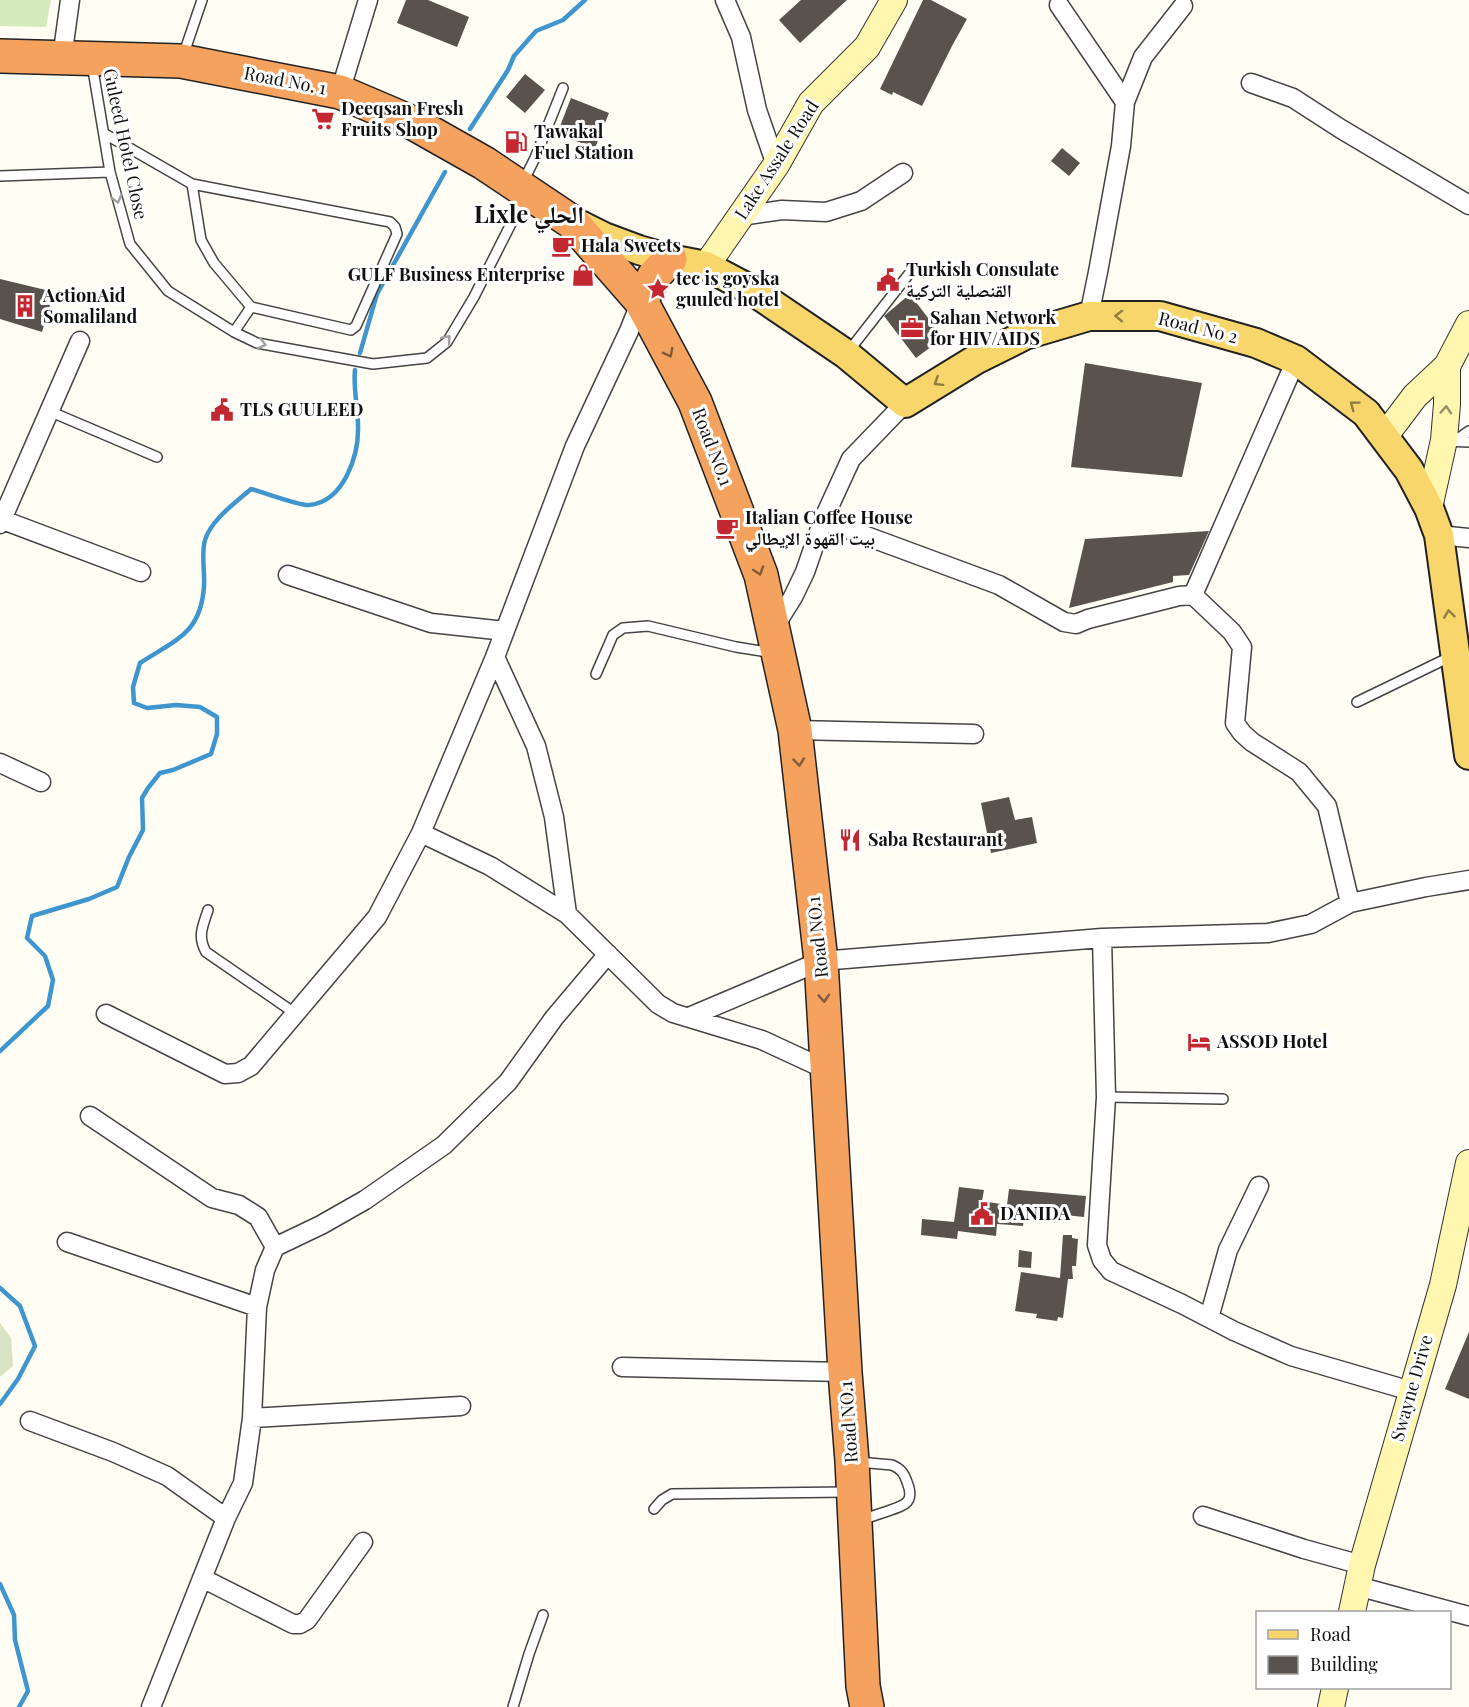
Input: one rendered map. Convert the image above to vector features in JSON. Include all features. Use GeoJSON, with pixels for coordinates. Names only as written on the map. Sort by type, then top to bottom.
{"type":"FeatureCollection","features":[{"type":"Feature","properties":{"kind":"highway","name":"Road No. 1"},"geometry":{"type":"LineString","coordinates":[[0,56],[181,61],[340,92],[415,124],[484,163],[572,222]]}},
{"type":"Feature","properties":{"kind":"highway","name":"Road NO.1"},"geometry":{"type":"LineString","coordinates":[[572,222],[641,301],[695,402],[761,575],[795,730],[821,961],[863,1686],[867,1707]]}},
{"type":"Feature","properties":{"kind":"highway"},"geometry":{"type":"LineString","coordinates":[[641,301],[654,276],[670,259]]}},
{"type":"Feature","properties":{"kind":"main road"},"geometry":{"type":"LineString","coordinates":[[572,222],[604,237],[670,259],[706,266],[753,291],[846,354],[905,404]]}},
{"type":"Feature","properties":{"kind":"main road","name":"Road No 2"},"geometry":{"type":"LineString","coordinates":[[905,404],[975,360],[1025,335],[1089,316],[1160,316],[1256,343],[1296,360],[1366,413],[1409,470],[1429,508],[1439,535],[1454,655],[1465,706],[1469,755]]}},
{"type":"Feature","properties":{"kind":"street"},"geometry":{"type":"LineString","coordinates":[[70,0],[77,58]]}},
{"type":"Feature","properties":{"kind":"street"},"geometry":{"type":"LineString","coordinates":[[340,92],[368,0]]}},
{"type":"Feature","properties":{"kind":"street"},"geometry":{"type":"LineString","coordinates":[[725,0],[741,37],[757,110],[776,165]]}},
{"type":"Feature","properties":{"kind":"street","name":"Lake Assale Road"},"geometry":{"type":"LineString","coordinates":[[706,266],[776,165],[811,104],[867,48],[894,0]]}},
{"type":"Feature","properties":{"kind":"street"},"geometry":{"type":"LineString","coordinates":[[1059,5],[1125,102]]}},
{"type":"Feature","properties":{"kind":"street"},"geometry":{"type":"LineString","coordinates":[[1089,316],[1121,146],[1125,102],[1143,57],[1183,6]]}},
{"type":"Feature","properties":{"kind":"street"},"geometry":{"type":"LineString","coordinates":[[1251,83],[1293,98],[1469,205]]}},
{"type":"Feature","properties":{"kind":"street"},"geometry":{"type":"LineString","coordinates":[[741,216],[782,210],[826,212],[861,201],[903,174]]}},
{"type":"Feature","properties":{"kind":"street"},"geometry":{"type":"LineString","coordinates":[[106,1014],[225,1074],[238,1073],[251,1066],[377,917],[421,833],[505,632],[575,446],[641,301]]}},
{"type":"Feature","properties":{"kind":"street"},"geometry":{"type":"LineString","coordinates":[[1384,437],[1415,396],[1447,366],[1469,324]]}},
{"type":"Feature","properties":{"kind":"street"},"geometry":{"type":"LineString","coordinates":[[80,341],[1,521],[141,572]]}},
{"type":"Feature","properties":{"kind":"street"},"geometry":{"type":"LineString","coordinates":[[1193,595],[1296,360]]}},
{"type":"Feature","properties":{"kind":"street"},"geometry":{"type":"LineString","coordinates":[[1429,508],[1456,441],[1447,404],[1447,366]]}},
{"type":"Feature","properties":{"kind":"street"},"geometry":{"type":"LineString","coordinates":[[776,642],[805,572],[823,520],[851,459],[905,404]]}},
{"type":"Feature","properties":{"kind":"street"},"geometry":{"type":"LineString","coordinates":[[823,520],[999,585],[1064,622],[1077,624],[1088,619],[1179,596],[1193,595],[1232,632],[1242,647],[1235,723],[1252,742],[1299,772],[1327,806],[1350,903]]}},
{"type":"Feature","properties":{"kind":"street"},"geometry":{"type":"LineString","coordinates":[[1439,535],[1469,538]]}},
{"type":"Feature","properties":{"kind":"street"},"geometry":{"type":"LineString","coordinates":[[288,575],[431,623],[505,632]]}},
{"type":"Feature","properties":{"kind":"street"},"geometry":{"type":"LineString","coordinates":[[495,657],[536,746],[554,817],[567,914]]}},
{"type":"Feature","properties":{"kind":"street"},"geometry":{"type":"LineString","coordinates":[[795,730],[974,735]]}},
{"type":"Feature","properties":{"kind":"street"},"geometry":{"type":"LineString","coordinates":[[0,763],[41,782]]}},
{"type":"Feature","properties":{"kind":"street"},"geometry":{"type":"LineString","coordinates":[[421,833],[490,866],[567,914],[658,1004],[673,1013],[762,1040],[829,1071]]}},
{"type":"Feature","properties":{"kind":"street"},"geometry":{"type":"LineString","coordinates":[[689,1017],[821,961],[1102,938],[1268,933],[1311,924],[1350,903],[1469,880]]}},
{"type":"Feature","properties":{"kind":"street"},"geometry":{"type":"LineString","coordinates":[[1102,938],[1106,1097],[1097,1245],[1102,1260],[1111,1271],[1291,1356],[1411,1391]]}},
{"type":"Feature","properties":{"kind":"street"},"geometry":{"type":"LineString","coordinates":[[151,1707],[226,1518],[243,1483],[252,1418],[257,1307],[265,1270],[275,1247],[365,1200],[444,1145],[508,1082],[554,1018],[608,954]]}},
{"type":"Feature","properties":{"kind":"street"},"geometry":{"type":"LineString","coordinates":[[90,1116],[212,1198],[239,1205],[258,1217],[275,1247]]}},
{"type":"Feature","properties":{"kind":"street","name":"Swayne Drive"},"geometry":{"type":"LineString","coordinates":[[1352,1611],[1411,1391],[1443,1285],[1469,1163]]}},
{"type":"Feature","properties":{"kind":"street"},"geometry":{"type":"LineString","coordinates":[[1209,1318],[1228,1250],[1258,1186]]}},
{"type":"Feature","properties":{"kind":"street"},"geometry":{"type":"LineString","coordinates":[[67,1242],[257,1307]]}},
{"type":"Feature","properties":{"kind":"street"},"geometry":{"type":"LineString","coordinates":[[622,1367],[845,1372]]}},
{"type":"Feature","properties":{"kind":"street"},"geometry":{"type":"LineString","coordinates":[[252,1418],[461,1406]]}},
{"type":"Feature","properties":{"kind":"street"},"geometry":{"type":"LineString","coordinates":[[30,1421],[113,1452],[167,1476],[226,1518]]}},
{"type":"Feature","properties":{"kind":"street"},"geometry":{"type":"LineString","coordinates":[[1203,1516],[1304,1549],[1360,1576],[1469,1616]]}},
{"type":"Feature","properties":{"kind":"street"},"geometry":{"type":"LineString","coordinates":[[202,1578],[293,1624],[300,1624],[306,1620],[363,1542]]}},
{"type":"Feature","properties":{"kind":"street"},"geometry":{"type":"LineString","coordinates":[[1331,1707],[1335,1689]]}},
{"type":"Feature","properties":{"kind":"lane"},"geometry":{"type":"LineString","coordinates":[[181,61],[202,0]]}},
{"type":"Feature","properties":{"kind":"lane","name":"Guleed Hotel Close"},"geometry":{"type":"LineString","coordinates":[[77,58],[105,134],[110,172],[130,244],[168,291],[234,332],[257,343],[373,364],[427,358],[447,342],[474,297],[524,189],[563,88]]}},
{"type":"Feature","properties":{"kind":"lane"},"geometry":{"type":"LineString","coordinates":[[105,134],[192,184],[390,222],[397,234],[356,326],[351,330],[250,307],[214,263],[201,240],[192,184]]}},
{"type":"Feature","properties":{"kind":"lane"},"geometry":{"type":"LineString","coordinates":[[0,176],[110,172]]}},
{"type":"Feature","properties":{"kind":"lane"},"geometry":{"type":"LineString","coordinates":[[846,354],[912,270]]}},
{"type":"Feature","properties":{"kind":"lane"},"geometry":{"type":"LineString","coordinates":[[234,332],[250,307]]}},
{"type":"Feature","properties":{"kind":"lane"},"geometry":{"type":"LineString","coordinates":[[49,411],[157,458]]}},
{"type":"Feature","properties":{"kind":"lane"},"geometry":{"type":"LineString","coordinates":[[1456,441],[1469,430]]}},
{"type":"Feature","properties":{"kind":"lane"},"geometry":{"type":"LineString","coordinates":[[596,675],[613,635],[623,628],[648,626],[736,647],[776,642]]}},
{"type":"Feature","properties":{"kind":"lane"},"geometry":{"type":"LineString","coordinates":[[1357,702],[1454,655]]}},
{"type":"Feature","properties":{"kind":"lane"},"geometry":{"type":"LineString","coordinates":[[208,910],[201,934],[201,943],[206,952],[296,1014]]}},
{"type":"Feature","properties":{"kind":"lane"},"geometry":{"type":"LineString","coordinates":[[1106,1097],[1222,1099]]}},
{"type":"Feature","properties":{"kind":"lane"},"geometry":{"type":"LineString","coordinates":[[654,1509],[672,1494],[853,1492],[905,1505],[910,1498],[911,1491],[903,1471],[892,1465],[853,1492]]}},
{"type":"Feature","properties":{"kind":"lane"},"geometry":{"type":"LineString","coordinates":[[513,1707],[543,1615]]}},
{"type":"Feature","properties":{"kind":"green space"},"geometry":{"type":"Polygon","coordinates":[[[0,0],[51,0],[46,27],[0,26],[0,0]]]}},
{"type":"Feature","properties":{"kind":"green space"},"geometry":{"type":"Polygon","coordinates":[[[0,1323],[11,1338],[13,1366],[0,1377],[0,1323]]]}},
{"type":"Feature","properties":{"kind":"building"},"geometry":{"type":"Polygon","coordinates":[[[406,0],[428,0],[469,17],[457,47],[397,23],[406,0]]]}},
{"type":"Feature","properties":{"kind":"building"},"geometry":{"type":"Polygon","coordinates":[[[801,0],[847,0],[800,43],[779,20],[801,0]]]}},
{"type":"Feature","properties":{"kind":"building"},"geometry":{"type":"Polygon","coordinates":[[[923,0],[931,0],[967,19],[922,106],[893,92],[892,95],[880,89],[923,0]]]}},
{"type":"Feature","properties":{"kind":"building"},"geometry":{"type":"Polygon","coordinates":[[[525,74],[545,90],[525,113],[506,97],[525,74]]]}},
{"type":"Feature","properties":{"kind":"building"},"geometry":{"type":"Polygon","coordinates":[[[571,98],[609,113],[595,148],[557,134],[571,98]]]}},
{"type":"Feature","properties":{"kind":"building"},"geometry":{"type":"Polygon","coordinates":[[[1062,148],[1080,163],[1069,176],[1051,161],[1062,148]]]}},
{"type":"Feature","properties":{"kind":"building","name":"ActionAid Somaliland"},"geometry":{"type":"Polygon","coordinates":[[[0,279],[54,292],[42,332],[0,319],[0,279]]]}},
{"type":"Feature","properties":{"kind":"building"},"geometry":{"type":"Polygon","coordinates":[[[910,294],[943,338],[916,358],[884,316],[910,294]]]}},
{"type":"Feature","properties":{"kind":"building"},"geometry":{"type":"Polygon","coordinates":[[[1085,363],[1202,383],[1182,477],[1071,467],[1085,363]]]}},
{"type":"Feature","properties":{"kind":"building"},"geometry":{"type":"Polygon","coordinates":[[[1209,531],[1189,575],[1173,576],[1173,582],[1069,608],[1085,539],[1209,531]]]}},
{"type":"Feature","properties":{"kind":"building"},"geometry":{"type":"Polygon","coordinates":[[[1009,797],[1015,820],[1032,817],[1037,843],[991,853],[981,803],[1009,797]]]}},
{"type":"Feature","properties":{"kind":"building"},"geometry":{"type":"Polygon","coordinates":[[[959,1187],[984,1190],[982,1201],[1007,1205],[1009,1189],[1086,1196],[1084,1217],[1025,1211],[1023,1226],[997,1224],[996,1236],[958,1231],[957,1239],[921,1235],[922,1219],[954,1222],[959,1187]]]}},
{"type":"Feature","properties":{"kind":"building"},"geometry":{"type":"Polygon","coordinates":[[[1063,1235],[1072,1235],[1072,1238],[1078,1239],[1076,1266],[1072,1266],[1073,1279],[1068,1279],[1063,1318],[1058,1317],[1057,1321],[1036,1318],[1037,1314],[1015,1311],[1021,1272],[1060,1278],[1063,1235]]]}},
{"type":"Feature","properties":{"kind":"building"},"geometry":{"type":"Polygon","coordinates":[[[1019,1250],[1032,1252],[1031,1268],[1018,1267],[1019,1250]]]}},
{"type":"Feature","properties":{"kind":"building"},"geometry":{"type":"Polygon","coordinates":[[[1469,1332],[1469,1399],[1445,1389],[1469,1332]]]}},
{"type":"Feature","properties":{"kind":"waterway"},"geometry":{"type":"LineString","coordinates":[[470,129],[508,70],[514,56],[536,31],[563,20],[585,0]]}},
{"type":"Feature","properties":{"kind":"waterway"},"geometry":{"type":"LineString","coordinates":[[360,353],[377,294],[445,172]]}},
{"type":"Feature","properties":{"kind":"waterway"},"geometry":{"type":"LineString","coordinates":[[0,1051],[48,1006],[53,980],[45,956],[27,938],[32,916],[89,899],[117,887],[143,830],[142,798],[148,788],[160,773],[211,754],[217,734],[217,717],[200,707],[176,705],[147,708],[134,703],[133,687],[140,663],[184,634],[198,615],[204,586],[205,540],[213,525],[231,506],[251,489],[309,505],[321,502],[340,486],[352,463],[358,438],[355,370]]}},
{"type":"Feature","properties":{"kind":"waterway"},"geometry":{"type":"LineString","coordinates":[[0,1288],[20,1306],[35,1346],[18,1379],[0,1404]]}},
{"type":"Feature","properties":{"kind":"waterway"},"geometry":{"type":"LineString","coordinates":[[0,1584],[14,1615],[15,1640],[28,1691],[19,1707]]}},
{"type":"Feature","properties":{"kind":"place","name":"Deeqsan Fresh Fruits Shop"},"geometry":{"type":"Point","coordinates":[323,119]}},
{"type":"Feature","properties":{"kind":"place","name":"Tawakal Fuel Station"},"geometry":{"type":"Point","coordinates":[516,142]}},
{"type":"Feature","properties":{"kind":"place","name":"Hala Sweets"},"geometry":{"type":"Point","coordinates":[563,246]}},
{"type":"Feature","properties":{"kind":"place","name":"GULF Business Enterprise"},"geometry":{"type":"Point","coordinates":[583,275]}},
{"type":"Feature","properties":{"kind":"place","name":"Turkish Consulate القنصلية التركية"},"geometry":{"type":"Point","coordinates":[888,280]}},
{"type":"Feature","properties":{"kind":"place","name":"tec is goyska guuled hotel"},"geometry":{"type":"Point","coordinates":[658,289]}},
{"type":"Feature","properties":{"kind":"place","name":"ActionAid Somaliland"},"geometry":{"type":"Point","coordinates":[25,306]}},
{"type":"Feature","properties":{"kind":"place","name":"Sahan Network for HIV/AIDS"},"geometry":{"type":"Point","coordinates":[912,328]}},
{"type":"Feature","properties":{"kind":"place","name":"TLS GUULEED"},"geometry":{"type":"Point","coordinates":[222,410]}},
{"type":"Feature","properties":{"kind":"place","name":"Italian Coffee House بيت القهوة الإيطالي"},"geometry":{"type":"Point","coordinates":[727,528]}},
{"type":"Feature","properties":{"kind":"place","name":"Saba Restaurant"},"geometry":{"type":"Point","coordinates":[850,840]}},
{"type":"Feature","properties":{"kind":"place","name":"ASSOD Hotel"},"geometry":{"type":"Point","coordinates":[1199,1042]}},
{"type":"Feature","properties":{"kind":"place","name":"DANIDA"},"geometry":{"type":"Point","coordinates":[982,1214]}},
{"type":"Feature","properties":{"kind":"district","name":"Lixle الحلي"},"geometry":{"type":"Point","coordinates":[529,215]}}]}
